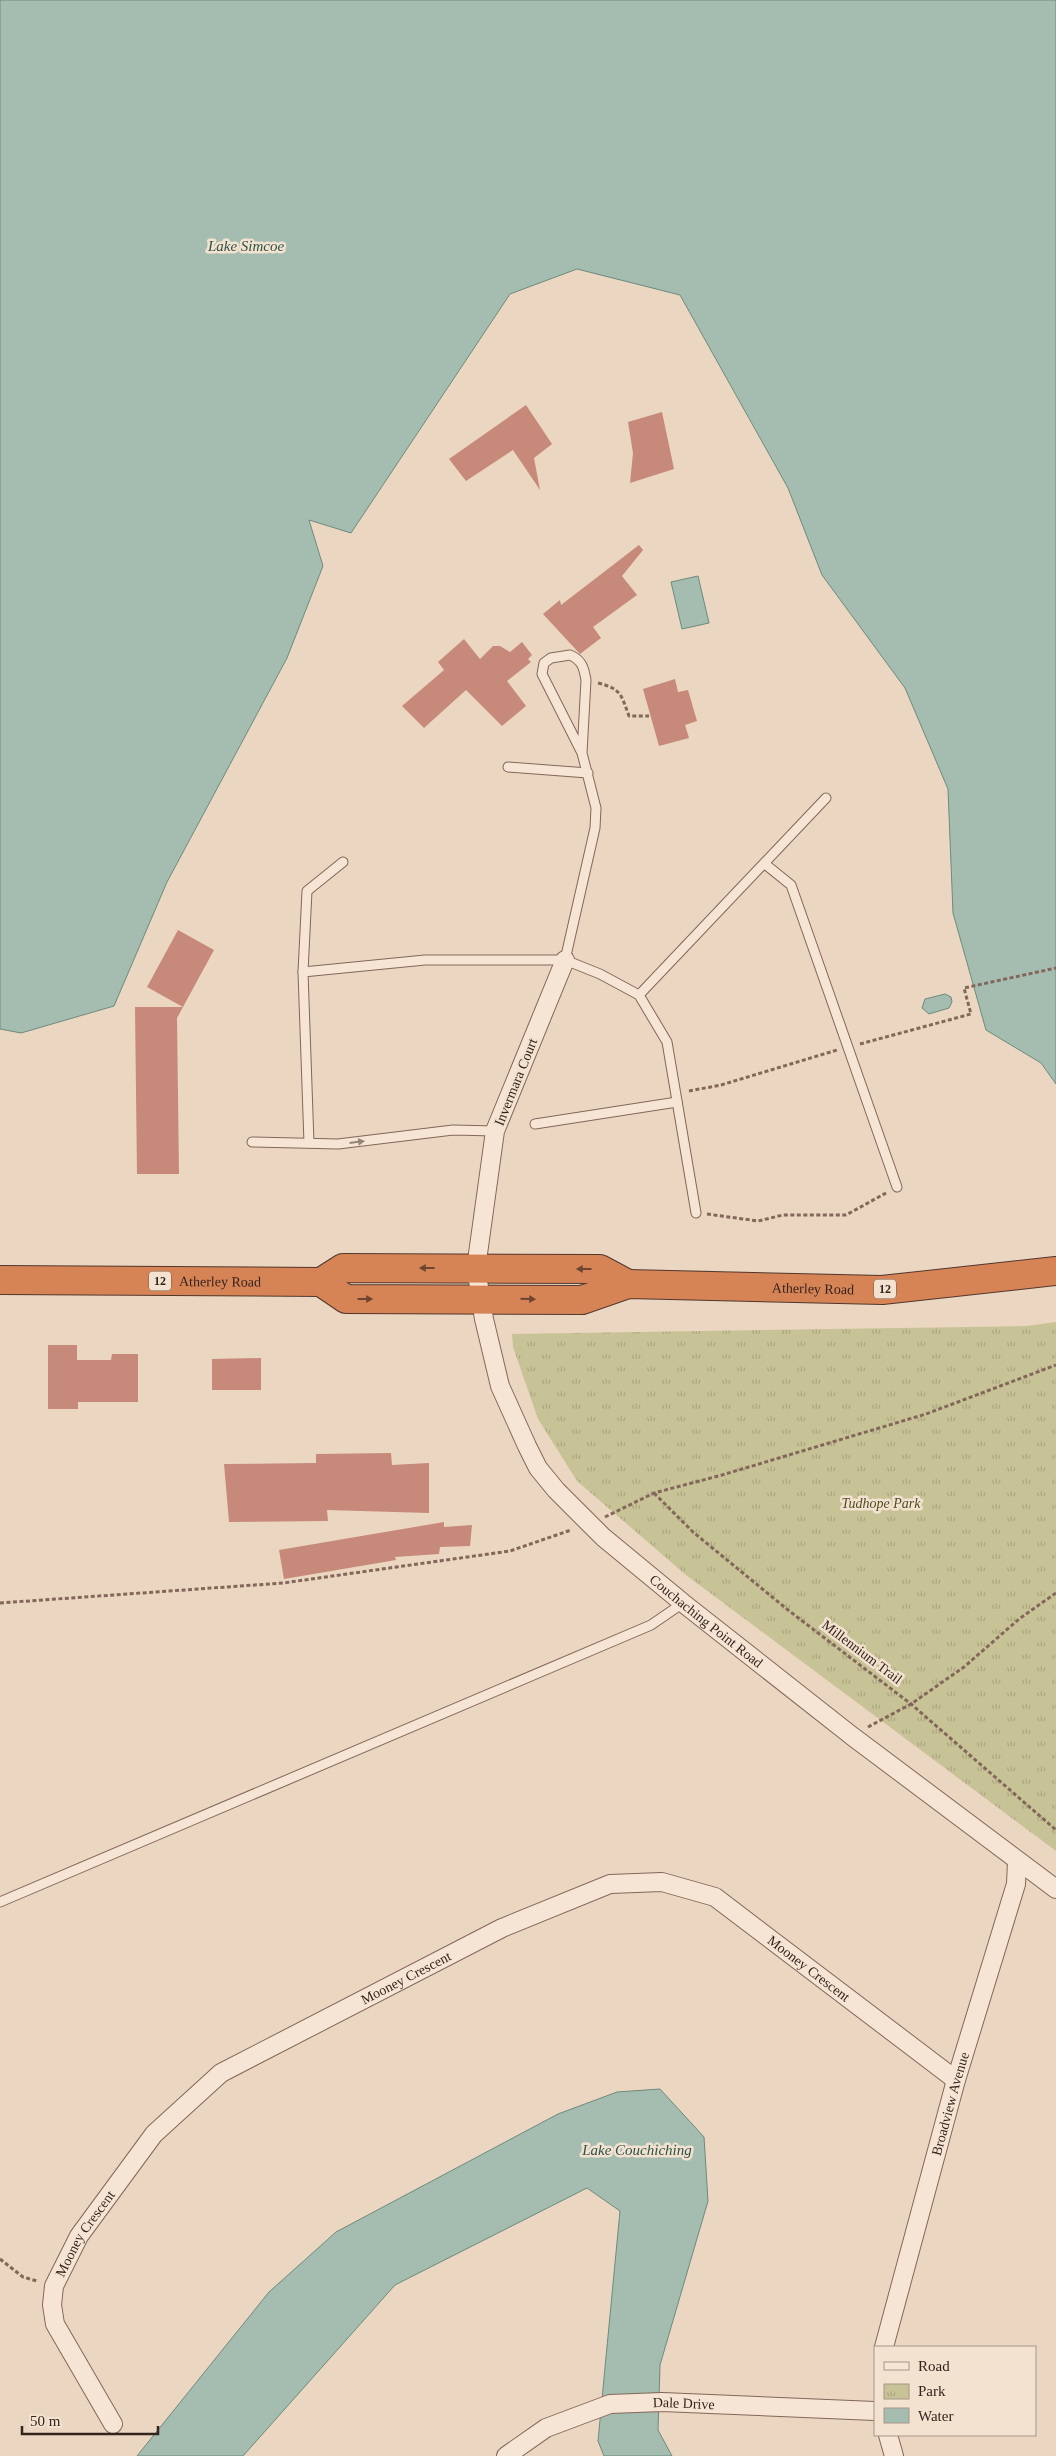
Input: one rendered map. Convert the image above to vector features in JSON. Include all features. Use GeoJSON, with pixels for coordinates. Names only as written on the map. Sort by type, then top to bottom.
{"type":"FeatureCollection","features":[{"type":"Feature","properties":{"kind":"highway","name":"Atherley Road"},"geometry":{"type":"LineString","coordinates":[[0,1280],[321,1282],[343,1268],[476,1268],[600,1269],[628,1284]]}},
{"type":"Feature","properties":{"kind":"highway","name":"Atherley Road"},"geometry":{"type":"LineString","coordinates":[[321,1282],[346,1299],[480,1298],[582,1300],[628,1284],[882,1290],[1056,1271]]}},
{"type":"Feature","properties":{"kind":"street","name":"Invermara Court"},"geometry":{"type":"LineString","coordinates":[[476,1268],[495,1131],[565,960]]}},
{"type":"Feature","properties":{"kind":"street","name":"Couchaching Point Road"},"geometry":{"type":"LineString","coordinates":[[476,1268],[480,1298],[500,1386],[516,1425],[538,1468],[556,1490],[589,1524],[683,1604],[852,1736],[1056,1889]]}},
{"type":"Feature","properties":{"kind":"street","name":"Broadview Avenue"},"geometry":{"type":"LineString","coordinates":[[884,2346],[956,2080],[1016,1884],[1017,1861]]}},
{"type":"Feature","properties":{"kind":"street","name":"Mooney Crescent"},"geometry":{"type":"LineString","coordinates":[[113,2424],[54,2324],[52,2305],[54,2286],[78,2236],[154,2134],[221,2074],[502,1928],[610,1884],[662,1882],[715,1897],[956,2080]]}},
{"type":"Feature","properties":{"kind":"street","name":"Dale Drive"},"geometry":{"type":"LineString","coordinates":[[506,2456],[546,2428],[610,2404],[662,2402],[874,2411]]}},
{"type":"Feature","properties":{"kind":"street"},"geometry":{"type":"LineString","coordinates":[[888,2436],[894,2456]]}},
{"type":"Feature","properties":{"kind":"lane"},"geometry":{"type":"LineString","coordinates":[[565,960],[595,828],[596,808],[582,753],[542,674],[544,662],[551,658],[570,655],[580,662],[586,680],[582,753]]}},
{"type":"Feature","properties":{"kind":"lane"},"geometry":{"type":"LineString","coordinates":[[508,768],[588,773]]}},
{"type":"Feature","properties":{"kind":"lane"},"geometry":{"type":"LineString","coordinates":[[639,995],[826,798]]}},
{"type":"Feature","properties":{"kind":"lane"},"geometry":{"type":"LineString","coordinates":[[309,1143],[303,972],[307,891],[343,862]]}},
{"type":"Feature","properties":{"kind":"lane"},"geometry":{"type":"LineString","coordinates":[[765,864],[791,885],[898,1187]]}},
{"type":"Feature","properties":{"kind":"lane"},"geometry":{"type":"LineString","coordinates":[[303,972],[425,960],[565,960],[600,974],[639,995],[667,1042],[696,1213]]}},
{"type":"Feature","properties":{"kind":"lane"},"geometry":{"type":"LineString","coordinates":[[534,1124],[677,1102]]}},
{"type":"Feature","properties":{"kind":"lane"},"geometry":{"type":"LineString","coordinates":[[252,1142],[338,1144],[452,1130],[495,1131]]}},
{"type":"Feature","properties":{"kind":"lane"},"geometry":{"type":"LineString","coordinates":[[0,1902],[651,1625],[683,1604]]}},
{"type":"Feature","properties":{"kind":"path"},"geometry":{"type":"LineString","coordinates":[[586,680],[613,687],[620,693],[629,716],[649,716]]}},
{"type":"Feature","properties":{"kind":"path"},"geometry":{"type":"LineString","coordinates":[[974,986],[1056,968]]}},
{"type":"Feature","properties":{"kind":"path"},"geometry":{"type":"LineString","coordinates":[[696,1213],[758,1221],[783,1215],[846,1215],[898,1187]]}},
{"type":"Feature","properties":{"kind":"path"},"geometry":{"type":"LineString","coordinates":[[0,1602],[283,1583],[510,1551],[589,1524],[654,1493],[722,1475],[926,1414],[1056,1365]]}},
{"type":"Feature","properties":{"kind":"path","name":"Millennium Trail"},"geometry":{"type":"LineString","coordinates":[[654,1493],[708,1544],[788,1610],[911,1704],[1056,1830]]}},
{"type":"Feature","properties":{"kind":"path"},"geometry":{"type":"LineString","coordinates":[[852,1736],[911,1704],[964,1667],[1019,1618],[1056,1592]]}},
{"type":"Feature","properties":{"kind":"path"},"geometry":{"type":"LineString","coordinates":[[0,2259],[23,2277],[54,2286]]}},
{"type":"Feature","properties":{"kind":"green space","name":"Tudhope Park"},"geometry":{"type":"Polygon","coordinates":[[[1056,1322],[1056,1851],[686,1575],[577,1481],[538,1419],[513,1347],[512,1334],[1027,1326],[1056,1322]]]}},
{"type":"Feature","properties":{"kind":"water","name":"Lake Simcoe"},"geometry":{"type":"Polygon","coordinates":[[[0,0],[1056,0],[1056,1084],[1041,1063],[986,1030],[953,913],[948,789],[905,688],[822,575],[788,488],[680,295],[577,269],[510,294],[351,533],[309,520],[323,566],[287,658],[167,882],[114,1006],[21,1033],[0,1029],[0,0]]]}},
{"type":"Feature","properties":{"kind":"water"},"geometry":{"type":"Polygon","coordinates":[[[698,576],[709,623],[682,629],[671,582],[698,576]]]}},
{"type":"Feature","properties":{"kind":"water"},"geometry":{"type":"Polygon","coordinates":[[[945,994],[951,997],[952,1002],[949,1008],[929,1014],[922,1008],[925,999],[945,994]]]}},
{"type":"Feature","properties":{"kind":"water","name":"Lake Couchiching"},"geometry":{"type":"Polygon","coordinates":[[[660,2089],[704,2137],[708,2201],[660,2365],[658,2430],[672,2456],[604,2456],[598,2441],[620,2211],[587,2188],[395,2285],[243,2456],[137,2456],[269,2292],[336,2232],[558,2114],[617,2092],[660,2089]]]}},
{"type":"Feature","properties":{"kind":"building"},"geometry":{"type":"Polygon","coordinates":[[[526,405],[552,444],[534,458],[540,490],[513,450],[466,481],[449,459],[526,405]]]}},
{"type":"Feature","properties":{"kind":"building"},"geometry":{"type":"Polygon","coordinates":[[[662,412],[674,469],[630,483],[633,453],[628,422],[662,412]]]}},
{"type":"Feature","properties":{"kind":"building"},"geometry":{"type":"Polygon","coordinates":[[[639,545],[643,550],[622,576],[637,595],[593,627],[601,638],[580,654],[543,614],[560,600],[561,605],[639,545]]]}},
{"type":"Feature","properties":{"kind":"building"},"geometry":{"type":"Polygon","coordinates":[[[464,639],[480,659],[493,646],[500,646],[510,652],[522,642],[532,655],[528,659],[531,662],[507,681],[526,706],[502,726],[466,690],[424,728],[402,706],[444,670],[438,662],[464,639]]]}},
{"type":"Feature","properties":{"kind":"building"},"geometry":{"type":"Polygon","coordinates":[[[675,679],[678,692],[688,690],[697,721],[685,725],[689,738],[659,746],[643,689],[675,679]]]}},
{"type":"Feature","properties":{"kind":"building"},"geometry":{"type":"Polygon","coordinates":[[[178,930],[214,950],[183,1007],[147,987],[178,930]]]}},
{"type":"Feature","properties":{"kind":"building"},"geometry":{"type":"Polygon","coordinates":[[[135,1007],[183,1007],[177,1018],[179,1174],[137,1174],[135,1007]]]}},
{"type":"Feature","properties":{"kind":"building"},"geometry":{"type":"Polygon","coordinates":[[[48,1345],[77,1345],[77,1360],[111,1360],[112,1354],[138,1354],[138,1402],[78,1402],[78,1409],[48,1409],[48,1345]]]}},
{"type":"Feature","properties":{"kind":"building"},"geometry":{"type":"Polygon","coordinates":[[[261,1358],[261,1390],[212,1390],[212,1359],[261,1358]]]}},
{"type":"Feature","properties":{"kind":"building"},"geometry":{"type":"Polygon","coordinates":[[[391,1453],[392,1465],[429,1463],[429,1513],[327,1510],[328,1521],[229,1522],[224,1464],[316,1463],[316,1454],[391,1453]]]}},
{"type":"Feature","properties":{"kind":"building"},"geometry":{"type":"Polygon","coordinates":[[[444,1522],[444,1527],[472,1525],[470,1546],[440,1547],[439,1554],[395,1557],[396,1560],[284,1579],[279,1550],[444,1522]]]}}]}
